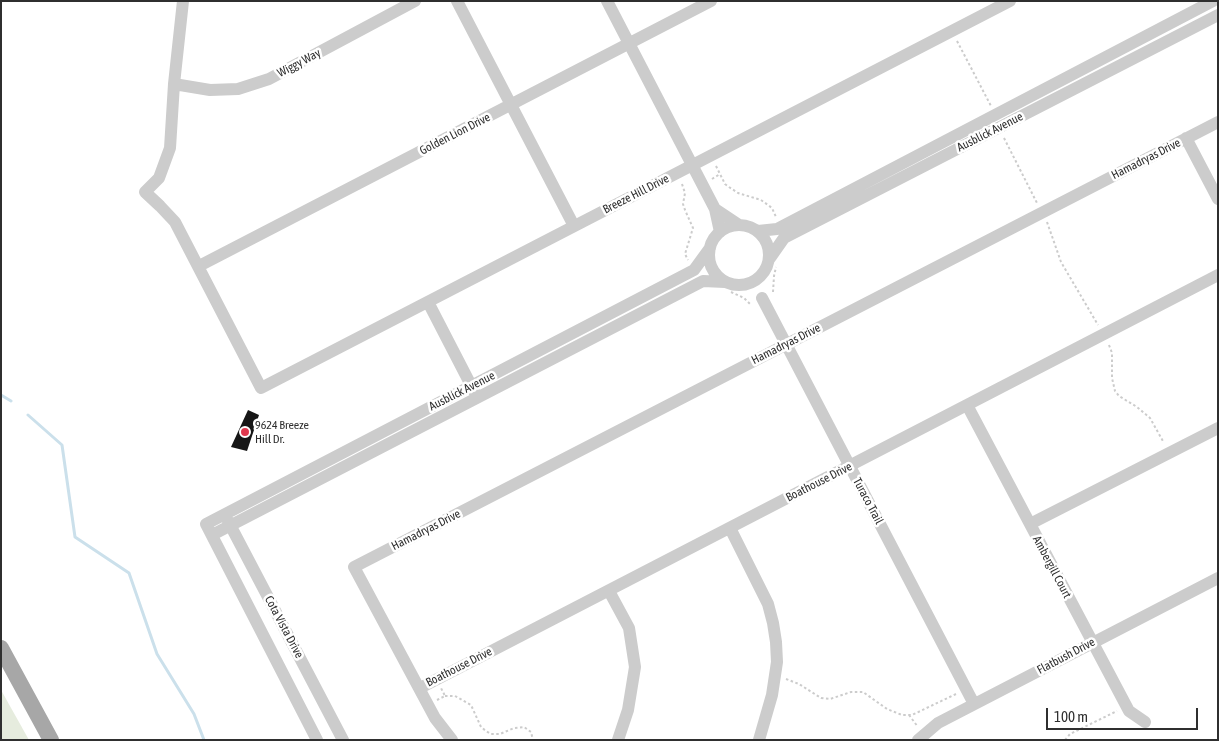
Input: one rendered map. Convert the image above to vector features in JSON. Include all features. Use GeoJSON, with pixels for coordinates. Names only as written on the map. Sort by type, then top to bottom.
{"type":"FeatureCollection","features":[{"type":"Feature","properties":{"kind":"main road"},"geometry":{"type":"LineString","coordinates":[[1,648],[51,740]]}},
{"type":"Feature","properties":{"kind":"street"},"geometry":{"type":"LineString","coordinates":[[183,1],[174,84],[170,148],[159,178],[145,192],[175,222],[199,266]]}},
{"type":"Feature","properties":{"kind":"street","name":"Wiggy Way"},"geometry":{"type":"LineString","coordinates":[[174,84],[210,90],[238,89],[269,79],[415,1]]}},
{"type":"Feature","properties":{"kind":"street"},"geometry":{"type":"LineString","coordinates":[[457,1],[574,226]]}},
{"type":"Feature","properties":{"kind":"street"},"geometry":{"type":"LineString","coordinates":[[607,1],[715,208],[720,232]]}},
{"type":"Feature","properties":{"kind":"street","name":"Golden Lion Drive"},"geometry":{"type":"LineString","coordinates":[[199,266],[711,1]]}},
{"type":"Feature","properties":{"kind":"street","name":"Breeze Hill Drive"},"geometry":{"type":"LineString","coordinates":[[199,266],[262,388],[1010,1]]}},
{"type":"Feature","properties":{"kind":"street","name":"Ausblick Avenue"},"geometry":{"type":"LineString","coordinates":[[758,231],[779,228],[1213,1]]}},
{"type":"Feature","properties":{"kind":"street","name":"Ausblick Avenue"},"geometry":{"type":"LineString","coordinates":[[770,258],[784,238],[1218,15]]}},
{"type":"Feature","properties":{"kind":"street","name":"Hamadryas Drive"},"geometry":{"type":"LineString","coordinates":[[420,688],[354,567],[1218,122]]}},
{"type":"Feature","properties":{"kind":"street"},"geometry":{"type":"LineString","coordinates":[[1186,138],[1218,199]]}},
{"type":"Feature","properties":{"kind":"street"},"geometry":{"type":"LineString","coordinates":[[715,208],[739,225]]}},
{"type":"Feature","properties":{"kind":"street"},"geometry":{"type":"LineString","coordinates":[[739,225],[749,226],[758,231],[765,238],[770,258],[767,268],[761,276],[753,282],[744,285],[734,285],[725,282],[717,276],[712,267],[710,248],[720,232],[729,227],[739,225]]}},
{"type":"Feature","properties":{"kind":"street","name":"Ausblick Avenue"},"geometry":{"type":"LineString","coordinates":[[474,392],[694,270],[710,248]]}},
{"type":"Feature","properties":{"kind":"street","name":"Boathouse Drive"},"geometry":{"type":"LineString","coordinates":[[420,688],[1218,275]]}},
{"type":"Feature","properties":{"kind":"street","name":"Turaco Trail"},"geometry":{"type":"LineString","coordinates":[[761,276],[762,298],[974,704]]}},
{"type":"Feature","properties":{"kind":"street","name":"Ausblick Avenue"},"geometry":{"type":"LineString","coordinates":[[209,530],[474,392],[703,281],[725,282]]}},
{"type":"Feature","properties":{"kind":"street","name":"Turaco Trail"},"geometry":{"type":"LineString","coordinates":[[744,285],[762,298]]}},
{"type":"Feature","properties":{"kind":"street"},"geometry":{"type":"LineString","coordinates":[[428,302],[474,392]]}},
{"type":"Feature","properties":{"kind":"street","name":"Ambergill Court"},"geometry":{"type":"LineString","coordinates":[[968,405],[1129,711],[1145,722]]}},
{"type":"Feature","properties":{"kind":"street"},"geometry":{"type":"LineString","coordinates":[[1030,524],[1218,428]]}},
{"type":"Feature","properties":{"kind":"street","name":"Cota Vista Drive"},"geometry":{"type":"LineString","coordinates":[[227,520],[344,740]]}},
{"type":"Feature","properties":{"kind":"street"},"geometry":{"type":"LineString","coordinates":[[730,528],[768,604],[776,642],[777,662],[772,695],[758,740]]}},
{"type":"Feature","properties":{"kind":"street","name":"Cota Vista Drive"},"geometry":{"type":"LineString","coordinates":[[209,530],[317,740]]}},
{"type":"Feature","properties":{"kind":"street","name":"Flatbush Drive"},"geometry":{"type":"LineString","coordinates":[[918,740],[938,723],[1218,578]]}},
{"type":"Feature","properties":{"kind":"street"},"geometry":{"type":"LineString","coordinates":[[609,591],[628,628],[635,667],[628,710],[618,740]]}},
{"type":"Feature","properties":{"kind":"street"},"geometry":{"type":"LineString","coordinates":[[420,688],[436,718],[452,740]]}},
{"type":"Feature","properties":{"kind":"path"},"geometry":{"type":"LineString","coordinates":[[956,40],[992,108]]}},
{"type":"Feature","properties":{"kind":"path"},"geometry":{"type":"LineString","coordinates":[[1002,134],[1037,203]]}},
{"type":"Feature","properties":{"kind":"path"},"geometry":{"type":"LineString","coordinates":[[716,166],[729,187],[738,193],[768,204],[776,218]]}},
{"type":"Feature","properties":{"kind":"path"},"geometry":{"type":"LineString","coordinates":[[712,179],[720,174]]}},
{"type":"Feature","properties":{"kind":"path"},"geometry":{"type":"LineString","coordinates":[[682,184],[685,193],[684,210],[693,228],[686,254],[690,262]]}},
{"type":"Feature","properties":{"kind":"path"},"geometry":{"type":"LineString","coordinates":[[685,193],[690,190]]}},
{"type":"Feature","properties":{"kind":"path"},"geometry":{"type":"LineString","coordinates":[[1048,222],[1061,262],[1098,326]]}},
{"type":"Feature","properties":{"kind":"path"},"geometry":{"type":"LineString","coordinates":[[1108,343],[1112,353],[1112,378],[1115,391],[1119,396],[1150,418],[1164,444]]}},
{"type":"Feature","properties":{"kind":"path"},"geometry":{"type":"LineString","coordinates":[[786,679],[799,684],[821,698],[830,699],[851,692],[862,692],[894,713],[909,715],[956,694]]}},
{"type":"Feature","properties":{"kind":"path"},"geometry":{"type":"LineString","coordinates":[[441,688],[445,696]]}},
{"type":"Feature","properties":{"kind":"path"},"geometry":{"type":"LineString","coordinates":[[437,700],[445,696],[455,696],[471,705],[481,727],[486,732],[500,734],[514,728],[524,727],[531,732],[533,740]]}},
{"type":"Feature","properties":{"kind":"path"},"geometry":{"type":"LineString","coordinates":[[1065,740],[1070,734],[1117,711]]}},
{"type":"Feature","properties":{"kind":"path"},"geometry":{"type":"LineString","coordinates":[[909,715],[918,726]]}},
{"type":"Feature","properties":{"kind":"shaded area"},"geometry":{"type":"Polygon","coordinates":[[[1,690],[29,740],[1,740],[1,690]]]}},
{"type":"Feature","properties":{"kind":"building","name":"9624 Breeze Hill Dr."},"geometry":{"type":"Polygon","coordinates":[[[248,410],[259,415],[247,451],[231,447],[248,410]]]}},
{"type":"Feature","properties":{"kind":"waterway"},"geometry":{"type":"LineString","coordinates":[[1,395],[11,401]]}},
{"type":"Feature","properties":{"kind":"waterway"},"geometry":{"type":"LineString","coordinates":[[28,415],[62,445],[75,537],[129,573],[157,654],[194,714],[204,740]]}},
{"type":"Feature","properties":{"kind":"place","name":"9624 Breeze Hill Dr."},"geometry":{"type":"Point","coordinates":[245,432]}}]}
